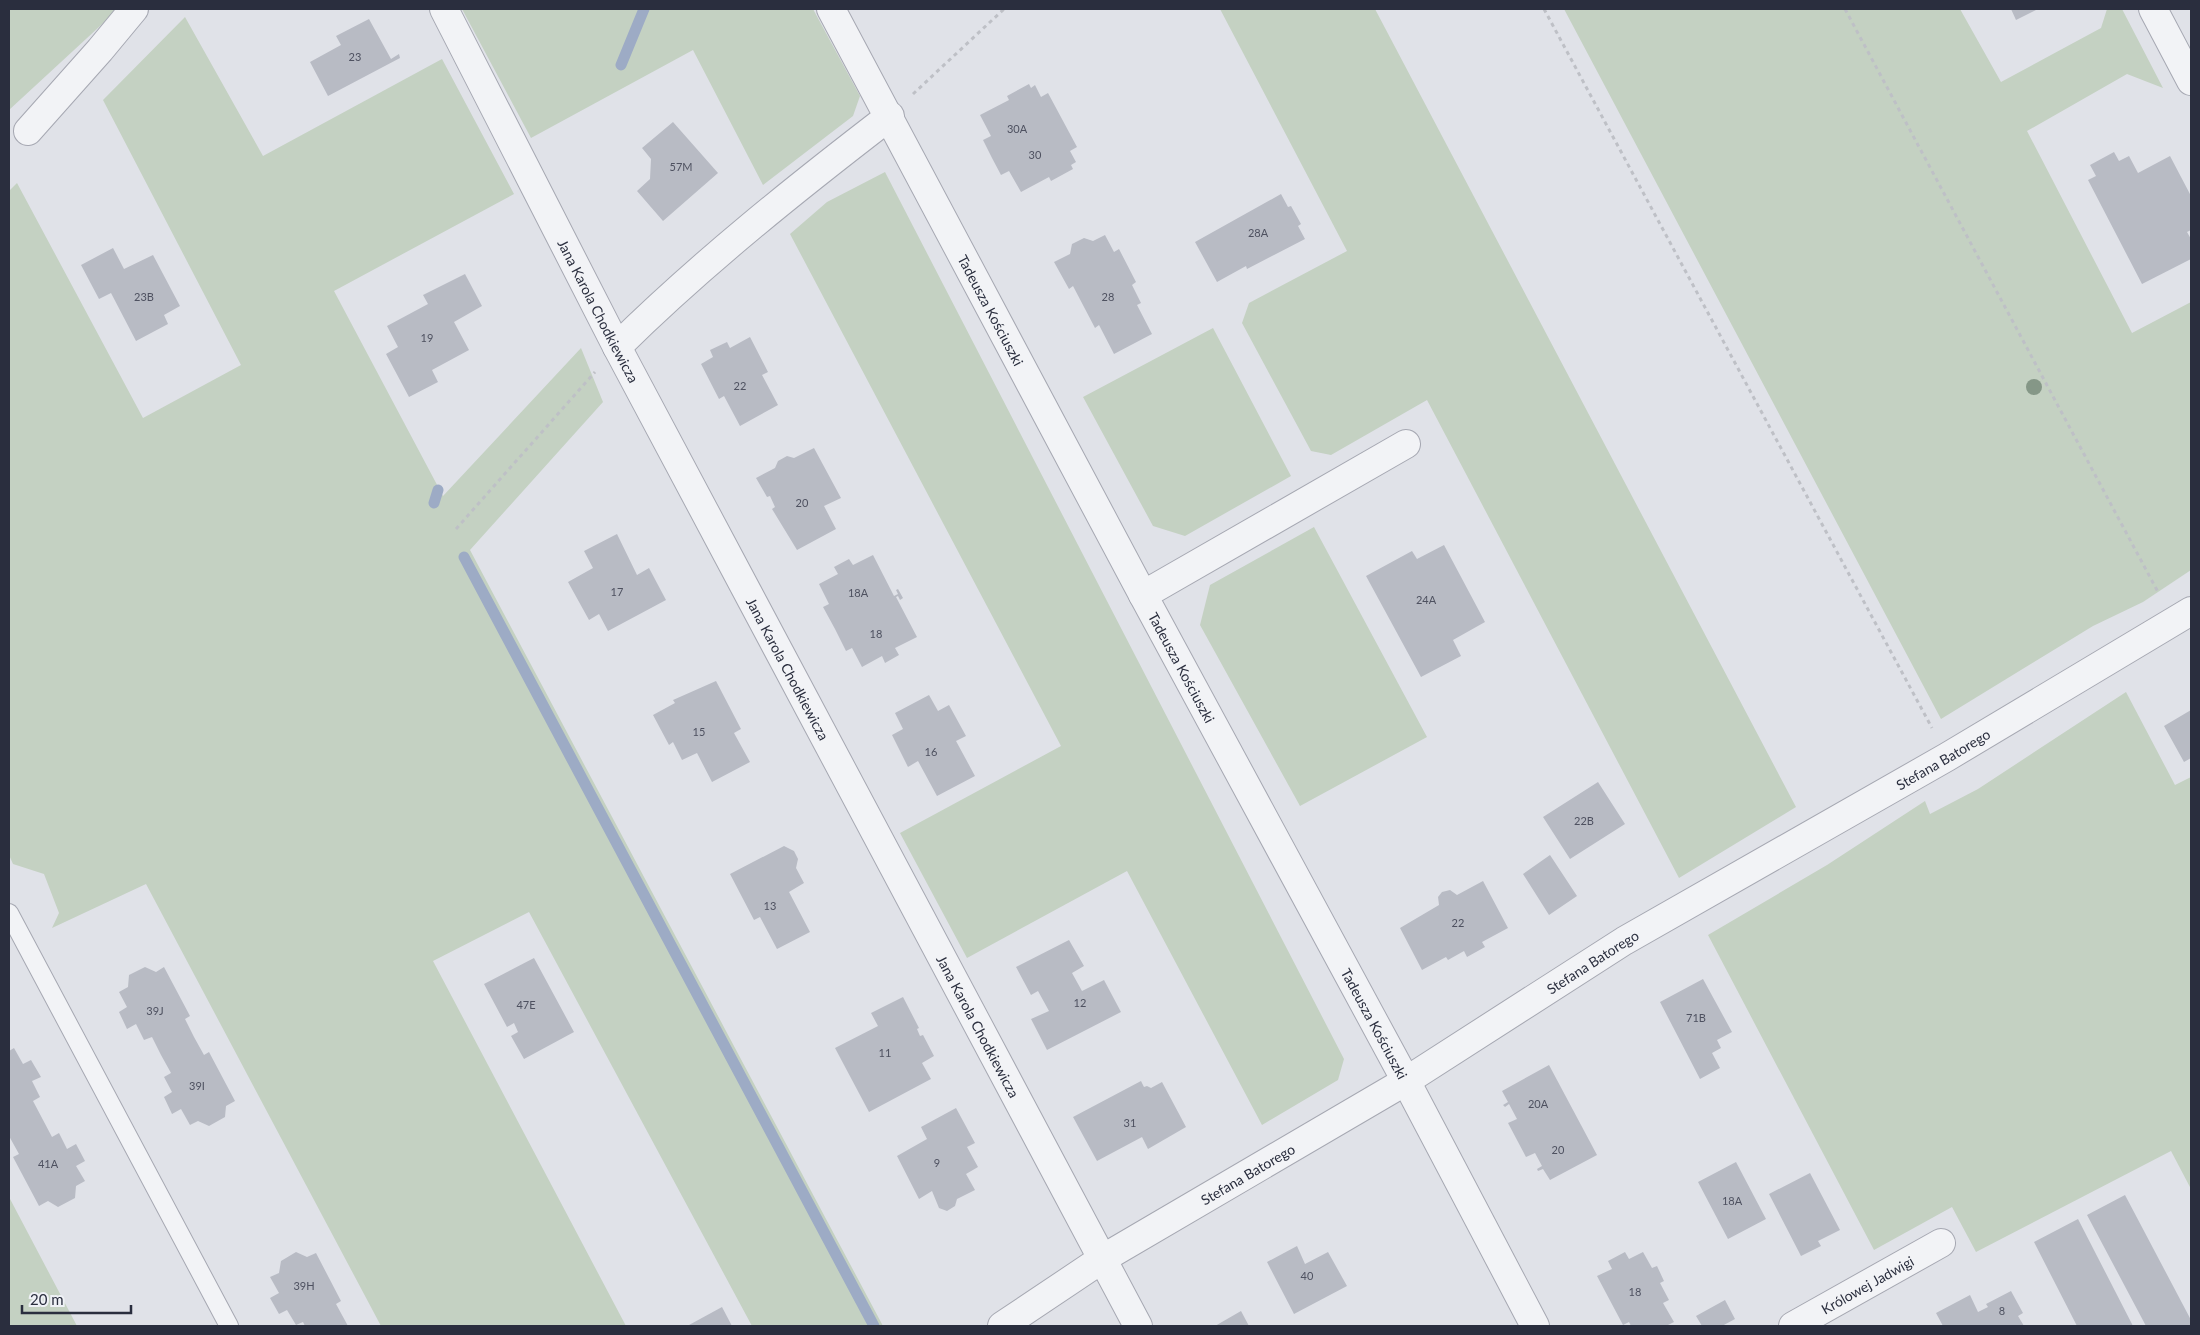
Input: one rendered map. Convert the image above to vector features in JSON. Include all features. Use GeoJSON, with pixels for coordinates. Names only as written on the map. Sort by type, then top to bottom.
{"type":"FeatureCollection","features":[{"type":"Feature","properties":{"kind":"street"},"geometry":{"type":"LineString","coordinates":[[28,131],[134,9]]}},
{"type":"Feature","properties":{"kind":"street","name":"Jana Karola Chodkiewicza"},"geometry":{"type":"LineString","coordinates":[[444,9],[616,347],[1138,1326]]}},
{"type":"Feature","properties":{"kind":"street","name":"Tadeusza Kościuszki"},"geometry":{"type":"LineString","coordinates":[[831,9],[890,116],[1143,595],[1406,1081],[1535,1326]]}},
{"type":"Feature","properties":{"kind":"street"},"geometry":{"type":"LineString","coordinates":[[2153,9],[2191,81]]}},
{"type":"Feature","properties":{"kind":"street"},"geometry":{"type":"LineString","coordinates":[[616,347],[660,304],[796,189],[890,116]]}},
{"type":"Feature","properties":{"kind":"street"},"geometry":{"type":"LineString","coordinates":[[1143,595],[1406,444]]}},
{"type":"Feature","properties":{"kind":"street","name":"Stefana Batorego"},"geometry":{"type":"LineString","coordinates":[[1002,1326],[1102,1259],[1406,1081],[1624,941],[1947,757],[2183,616]]}},
{"type":"Feature","properties":{"kind":"street","name":"Królowej Jadwigi"},"geometry":{"type":"LineString","coordinates":[[1793,1326],[1941,1243]]}},
{"type":"Feature","properties":{"kind":"lane"},"geometry":{"type":"LineString","coordinates":[[9,913],[229,1326]]}},
{"type":"Feature","properties":{"kind":"path"},"geometry":{"type":"LineString","coordinates":[[890,116],[1004,9]]}},
{"type":"Feature","properties":{"kind":"path"},"geometry":{"type":"LineString","coordinates":[[1544,9],[1947,757]]}},
{"type":"Feature","properties":{"kind":"path"},"geometry":{"type":"LineString","coordinates":[[1845,9],[2183,616]]}},
{"type":"Feature","properties":{"kind":"path"},"geometry":{"type":"LineString","coordinates":[[456,528],[616,347]]}},
{"type":"Feature","properties":{"kind":"green space"},"geometry":{"type":"Polygon","coordinates":[[[9,9],[116,9],[112,15],[9,110],[9,9]]]}},
{"type":"Feature","properties":{"kind":"green space"},"geometry":{"type":"Polygon","coordinates":[[[462,9],[813,9],[860,96],[853,116],[763,185],[693,50],[531,138],[462,9]]]}},
{"type":"Feature","properties":{"kind":"green space"},"geometry":{"type":"Polygon","coordinates":[[[1220,9],[1375,9],[1796,807],[1679,878],[1427,400],[1331,455],[1311,451],[1242,323],[1249,303],[1347,251],[1220,9]]]}},
{"type":"Feature","properties":{"kind":"green space"},"geometry":{"type":"Polygon","coordinates":[[[1564,9],[1960,9],[2001,82],[2101,28],[2107,9],[2122,9],[2163,88],[2127,74],[2027,131],[2132,333],[2191,302],[2191,570],[2143,602],[2093,626],[1941,719],[1564,9]]]}},
{"type":"Feature","properties":{"kind":"green space"},"geometry":{"type":"Polygon","coordinates":[[[185,17],[263,156],[442,59],[514,194],[334,291],[443,496],[581,348],[603,402],[470,550],[883,1326],[752,1326],[529,912],[433,961],[626,1326],[381,1326],[146,884],[52,928],[59,913],[44,874],[13,864],[9,855],[9,191],[17,183],[143,418],[241,365],[103,100],[185,17]]]}},
{"type":"Feature","properties":{"kind":"green space"},"geometry":{"type":"Polygon","coordinates":[[[885,172],[1344,1059],[1338,1080],[1262,1125],[1127,871],[967,958],[900,833],[1061,746],[790,234],[827,202],[885,172]]]}},
{"type":"Feature","properties":{"kind":"green space"},"geometry":{"type":"Polygon","coordinates":[[[1213,328],[1291,476],[1185,536],[1153,526],[1083,397],[1213,328]]]}},
{"type":"Feature","properties":{"kind":"green space"},"geometry":{"type":"Polygon","coordinates":[[[1314,527],[1427,737],[1300,806],[1200,625],[1210,585],[1314,527]]]}},
{"type":"Feature","properties":{"kind":"green space"},"geometry":{"type":"Polygon","coordinates":[[[2126,692],[2175,785],[2191,777],[2191,1189],[2171,1151],[1976,1252],[1952,1207],[1874,1250],[1708,935],[1827,865],[1925,801],[1930,814],[1978,789],[2126,692]]]}},
{"type":"Feature","properties":{"kind":"green space"},"geometry":{"type":"Polygon","coordinates":[[[9,1197],[77,1326],[9,1326],[9,1197]]]}},
{"type":"Feature","properties":{"kind":"building"},"geometry":{"type":"Polygon","coordinates":[[[2011,9],[2038,9],[2016,20],[2011,9]]]}},
{"type":"Feature","properties":{"kind":"building"},"geometry":{"type":"Polygon","coordinates":[[[369,19],[391,59],[399,54],[400,58],[328,96],[310,62],[341,45],[336,36],[369,19]]]}},
{"type":"Feature","properties":{"kind":"building"},"geometry":{"type":"Polygon","coordinates":[[[1029,84],[1031,88],[1035,85],[1041,97],[1048,93],[1077,147],[1070,151],[1076,162],[1071,165],[1073,169],[1051,181],[1049,177],[1021,192],[1009,171],[1001,175],[983,140],[991,136],[980,115],[1009,100],[1007,96],[1029,84]]]}},
{"type":"Feature","properties":{"kind":"building"},"geometry":{"type":"Polygon","coordinates":[[[673,122],[718,173],[663,221],[637,191],[650,179],[651,159],[642,148],[673,122]]]}},
{"type":"Feature","properties":{"kind":"building"},"geometry":{"type":"Polygon","coordinates":[[[2114,152],[2119,161],[2129,156],[2138,173],[2170,156],[2191,196],[2191,230],[2187,232],[2191,239],[2191,259],[2142,284],[2088,180],[2096,176],[2090,165],[2114,152]]]}},
{"type":"Feature","properties":{"kind":"building"},"geometry":{"type":"Polygon","coordinates":[[[1281,194],[1288,207],[1291,206],[1301,224],[1298,226],[1305,239],[1247,269],[1246,266],[1217,282],[1195,242],[1281,194]]]}},
{"type":"Feature","properties":{"kind":"building"},"geometry":{"type":"Polygon","coordinates":[[[1105,235],[1114,252],[1119,249],[1136,282],[1132,285],[1141,303],[1137,305],[1152,334],[1114,354],[1099,325],[1095,328],[1073,286],[1069,289],[1054,262],[1070,254],[1072,244],[1084,238],[1093,241],[1105,235]]]}},
{"type":"Feature","properties":{"kind":"building"},"geometry":{"type":"Polygon","coordinates":[[[113,248],[124,269],[153,255],[180,306],[164,315],[168,324],[136,341],[111,293],[99,299],[81,265],[113,248]]]}},
{"type":"Feature","properties":{"kind":"building"},"geometry":{"type":"Polygon","coordinates":[[[465,274],[482,306],[454,322],[469,350],[432,370],[438,382],[409,397],[386,354],[398,347],[387,326],[428,304],[423,295],[465,274]]]}},
{"type":"Feature","properties":{"kind":"building"},"geometry":{"type":"Polygon","coordinates":[[[750,337],[768,372],[762,375],[778,405],[740,426],[724,396],[719,399],[701,364],[713,357],[710,350],[727,342],[730,348],[750,337]]]}},
{"type":"Feature","properties":{"kind":"building"},"geometry":{"type":"Polygon","coordinates":[[[814,448],[841,498],[824,506],[836,529],[797,550],[772,509],[775,507],[770,496],[767,497],[756,478],[775,468],[778,461],[787,456],[794,458],[814,448]]]}},
{"type":"Feature","properties":{"kind":"building"},"geometry":{"type":"Polygon","coordinates":[[[617,534],[637,575],[649,568],[666,600],[608,631],[599,614],[589,620],[568,582],[593,568],[584,551],[617,534]]]}},
{"type":"Feature","properties":{"kind":"building"},"geometry":{"type":"Polygon","coordinates":[[[1444,545],[1485,622],[1453,640],[1461,656],[1421,677],[1366,576],[1412,551],[1417,559],[1444,545]]]}},
{"type":"Feature","properties":{"kind":"building"},"geometry":{"type":"Polygon","coordinates":[[[873,555],[894,596],[898,594],[896,590],[898,589],[903,598],[900,600],[898,596],[896,597],[917,637],[895,648],[899,655],[885,663],[882,656],[862,667],[852,648],[846,651],[823,607],[829,604],[819,584],[838,574],[834,567],[849,559],[853,565],[873,555]]]}},
{"type":"Feature","properties":{"kind":"building"},"geometry":{"type":"Polygon","coordinates":[[[716,681],[741,729],[734,733],[750,762],[712,782],[697,753],[682,760],[673,742],[669,745],[653,715],[675,703],[673,700],[716,681]]]}},
{"type":"Feature","properties":{"kind":"building"},"geometry":{"type":"Polygon","coordinates":[[[929,695],[938,711],[949,705],[966,736],[956,741],[975,776],[937,796],[918,761],[908,767],[892,735],[903,729],[895,713],[929,695]]]}},
{"type":"Feature","properties":{"kind":"building"},"geometry":{"type":"Polygon","coordinates":[[[2191,710],[2191,758],[2184,762],[2164,726],[2191,710]]]}},
{"type":"Feature","properties":{"kind":"building"},"geometry":{"type":"Polygon","coordinates":[[[1598,782],[1625,824],[1570,859],[1543,817],[1598,782]]]}},
{"type":"Feature","properties":{"kind":"building"},"geometry":{"type":"Polygon","coordinates":[[[784,846],[794,851],[798,859],[796,868],[804,883],[789,892],[810,932],[777,949],[760,917],[754,920],[730,874],[784,846]]]}},
{"type":"Feature","properties":{"kind":"building"},"geometry":{"type":"Polygon","coordinates":[[[1550,855],[1577,896],[1549,915],[1523,874],[1550,855]]]}},
{"type":"Feature","properties":{"kind":"building"},"geometry":{"type":"Polygon","coordinates":[[[1483,881],[1508,928],[1482,942],[1485,947],[1467,957],[1464,951],[1448,960],[1446,957],[1422,970],[1400,928],[1439,905],[1438,897],[1442,892],[1450,890],[1457,895],[1483,881]]]}},
{"type":"Feature","properties":{"kind":"building"},"geometry":{"type":"Polygon","coordinates":[[[1069,940],[1084,966],[1072,973],[1082,991],[1104,980],[1121,1012],[1047,1050],[1031,1019],[1049,1011],[1038,991],[1031,995],[1016,967],[1069,940]]]}},
{"type":"Feature","properties":{"kind":"building"},"geometry":{"type":"Polygon","coordinates":[[[534,958],[574,1032],[524,1059],[511,1036],[518,1032],[514,1023],[507,1027],[484,984],[534,958]]]}},
{"type":"Feature","properties":{"kind":"building"},"geometry":{"type":"Polygon","coordinates":[[[145,967],[156,972],[164,967],[190,1016],[185,1019],[194,1037],[204,1055],[209,1052],[235,1101],[226,1106],[225,1117],[209,1126],[198,1121],[190,1125],[181,1109],[172,1114],[164,1097],[172,1092],[164,1077],[171,1073],[152,1037],[144,1040],[136,1024],[127,1029],[119,1012],[127,1007],[119,992],[128,987],[129,975],[145,967]]]}},
{"type":"Feature","properties":{"kind":"building"},"geometry":{"type":"Polygon","coordinates":[[[1703,979],[1732,1032],[1717,1040],[1721,1048],[1712,1053],[1720,1068],[1700,1079],[1660,1002],[1703,979]]]}},
{"type":"Feature","properties":{"kind":"building"},"geometry":{"type":"Polygon","coordinates":[[[903,997],[919,1028],[917,1029],[920,1036],[923,1035],[934,1056],[922,1063],[931,1079],[869,1112],[835,1048],[878,1026],[871,1013],[903,997]]]}},
{"type":"Feature","properties":{"kind":"building"},"geometry":{"type":"Polygon","coordinates":[[[14,1048],[23,1064],[31,1060],[41,1077],[32,1081],[40,1097],[33,1101],[52,1137],[59,1133],[67,1149],[76,1144],[85,1161],[76,1166],[85,1181],[76,1186],[75,1198],[58,1207],[48,1201],[39,1206],[13,1157],[19,1154],[9,1136],[9,1051],[14,1048]]]}},
{"type":"Feature","properties":{"kind":"building"},"geometry":{"type":"Polygon","coordinates":[[[1549,1065],[1597,1155],[1550,1180],[1543,1169],[1538,1171],[1537,1169],[1542,1166],[1535,1153],[1526,1157],[1508,1123],[1517,1119],[1509,1104],[1505,1107],[1503,1105],[1508,1102],[1502,1091],[1549,1065]]]}},
{"type":"Feature","properties":{"kind":"building"},"geometry":{"type":"Polygon","coordinates":[[[1141,1081],[1144,1087],[1151,1088],[1162,1082],[1186,1127],[1148,1149],[1142,1137],[1097,1161],[1073,1117],[1141,1081]]]}},
{"type":"Feature","properties":{"kind":"building"},"geometry":{"type":"Polygon","coordinates":[[[956,1108],[975,1143],[967,1147],[978,1167],[966,1174],[975,1190],[957,1199],[955,1206],[947,1211],[939,1208],[932,1191],[919,1199],[897,1156],[927,1139],[921,1127],[956,1108]]]}},
{"type":"Feature","properties":{"kind":"building"},"geometry":{"type":"Polygon","coordinates":[[[1736,1162],[1766,1219],[1728,1239],[1698,1182],[1736,1162]]]}},
{"type":"Feature","properties":{"kind":"building"},"geometry":{"type":"Polygon","coordinates":[[[1810,1173],[1840,1230],[1818,1241],[1821,1246],[1801,1256],[1769,1194],[1810,1173]]]}},
{"type":"Feature","properties":{"kind":"building"},"geometry":{"type":"Polygon","coordinates":[[[2125,1195],[2191,1320],[2191,1326],[2146,1326],[2087,1215],[2125,1195]]]}},
{"type":"Feature","properties":{"kind":"building"},"geometry":{"type":"Polygon","coordinates":[[[2078,1219],[2133,1326],[2077,1326],[2034,1242],[2078,1219]]]}},
{"type":"Feature","properties":{"kind":"building"},"geometry":{"type":"Polygon","coordinates":[[[1297,1246],[1305,1264],[1328,1252],[1347,1286],[1294,1314],[1267,1262],[1297,1246]]]}},
{"type":"Feature","properties":{"kind":"building"},"geometry":{"type":"Polygon","coordinates":[[[296,1252],[307,1257],[316,1253],[341,1301],[336,1304],[348,1326],[305,1326],[303,1322],[296,1325],[287,1310],[279,1314],[270,1298],[279,1293],[270,1277],[279,1273],[281,1261],[296,1252]]]}},
{"type":"Feature","properties":{"kind":"building"},"geometry":{"type":"Polygon","coordinates":[[[1625,1252],[1629,1259],[1643,1252],[1652,1268],[1657,1266],[1664,1281],[1660,1283],[1669,1300],[1663,1303],[1674,1322],[1666,1326],[1631,1326],[1629,1322],[1623,1325],[1597,1276],[1612,1269],[1608,1261],[1625,1252]]]}},
{"type":"Feature","properties":{"kind":"building"},"geometry":{"type":"Polygon","coordinates":[[[2011,1291],[2023,1313],[2018,1316],[2024,1326],[1943,1326],[1936,1313],[1970,1295],[1978,1312],[1988,1307],[1986,1304],[2011,1291]]]}},
{"type":"Feature","properties":{"kind":"building"},"geometry":{"type":"Polygon","coordinates":[[[1725,1300],[1735,1319],[1722,1326],[1702,1326],[1696,1316],[1725,1300]]]}},
{"type":"Feature","properties":{"kind":"building"},"geometry":{"type":"Polygon","coordinates":[[[722,1307],[732,1326],[689,1326],[689,1325],[722,1307]]]}},
{"type":"Feature","properties":{"kind":"building"},"geometry":{"type":"Polygon","coordinates":[[[1241,1311],[1249,1326],[1215,1326],[1241,1311]]]}},
{"type":"Feature","properties":{"kind":"waterway"},"geometry":{"type":"LineString","coordinates":[[621,65],[644,9]]}},
{"type":"Feature","properties":{"kind":"waterway"},"geometry":{"type":"LineString","coordinates":[[434,503],[438,490]]}},
{"type":"Feature","properties":{"kind":"waterway"},"geometry":{"type":"LineString","coordinates":[[464,557],[874,1326]]}}]}
